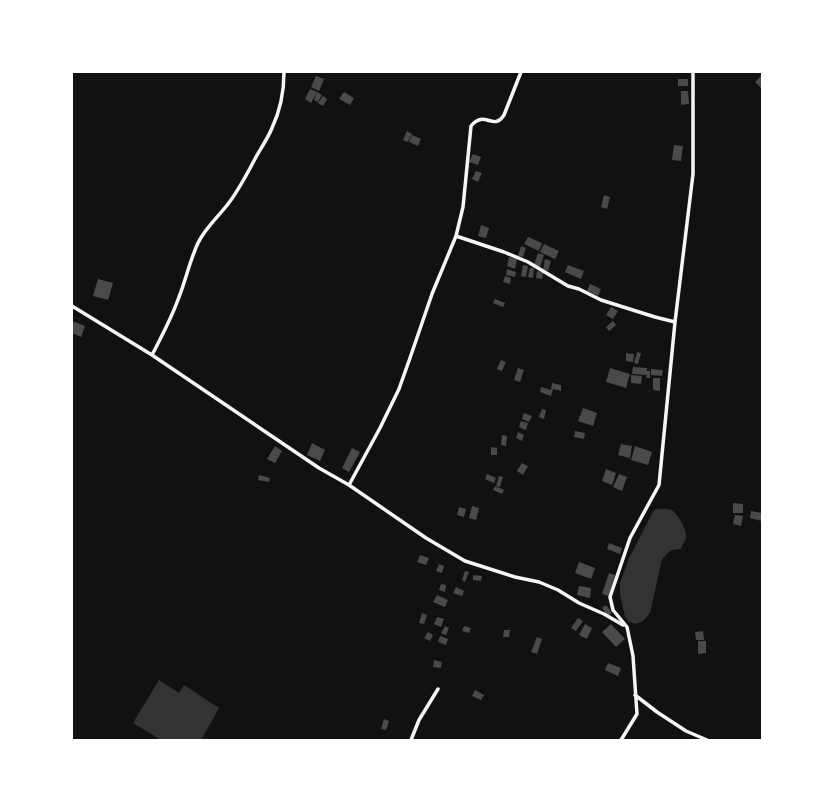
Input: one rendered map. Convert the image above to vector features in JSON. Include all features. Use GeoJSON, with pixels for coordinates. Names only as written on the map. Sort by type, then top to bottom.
{"type":"FeatureCollection","features":[{"type":"Feature","properties":{"kind":"street"},"geometry":{"type":"LineString","coordinates":[[152,355],[166,329],[179,299],[193,255],[199,242],[205,231],[228,204],[243,182],[272,128],[278,113],[282,95],[284,72]]}},
{"type":"Feature","properties":{"kind":"street"},"geometry":{"type":"LineString","coordinates":[[349,485],[399,388],[432,294],[456,236],[463,207],[471,126],[477,120],[481,119],[494,122],[498,122],[501,119],[521,72]]}},
{"type":"Feature","properties":{"kind":"street"},"geometry":{"type":"LineString","coordinates":[[621,740],[637,714],[633,656],[627,627],[612,610],[610,597],[630,538],[659,485],[675,322],[693,174],[693,72]]}},
{"type":"Feature","properties":{"kind":"street"},"geometry":{"type":"LineString","coordinates":[[456,236],[504,252],[528,262],[568,286],[601,300],[675,322]]}},
{"type":"Feature","properties":{"kind":"street"},"geometry":{"type":"LineString","coordinates":[[72,306],[152,355],[319,468],[349,485],[426,538],[465,561],[515,577],[545,584],[627,627]]}},
{"type":"Feature","properties":{"kind":"street"},"geometry":{"type":"LineString","coordinates":[[411,740],[419,720],[438,689]]}},
{"type":"Feature","properties":{"kind":"street"},"geometry":{"type":"LineString","coordinates":[[635,695],[657,712],[686,731],[707,740]]}},
{"type":"Feature","properties":{"kind":"shaded area"},"geometry":{"type":"Polygon","coordinates":[[[670,509],[675,513],[684,527],[686,538],[681,549],[671,550],[662,559],[650,613],[643,621],[636,624],[629,622],[625,617],[620,594],[620,583],[629,558],[654,510],[670,509]]]}},
{"type":"Feature","properties":{"kind":"shaded area"},"geometry":{"type":"Polygon","coordinates":[[[159,680],[179,693],[184,685],[219,708],[201,740],[161,740],[133,723],[159,680]]]}},
{"type":"Feature","properties":{"kind":"building"},"geometry":{"type":"Polygon","coordinates":[[[762,75],[762,89],[755,82],[762,75]]]}},
{"type":"Feature","properties":{"kind":"building"},"geometry":{"type":"Polygon","coordinates":[[[316,76],[324,79],[319,91],[311,87],[316,76]]]}},
{"type":"Feature","properties":{"kind":"building"},"geometry":{"type":"Polygon","coordinates":[[[678,79],[688,79],[688,86],[678,86],[678,79]]]}},
{"type":"Feature","properties":{"kind":"building"},"geometry":{"type":"Polygon","coordinates":[[[310,89],[317,92],[311,103],[305,99],[310,89]]]}},
{"type":"Feature","properties":{"kind":"building"},"geometry":{"type":"Polygon","coordinates":[[[681,91],[688,91],[689,104],[681,105],[681,91]]]}},
{"type":"Feature","properties":{"kind":"building"},"geometry":{"type":"Polygon","coordinates":[[[317,92],[322,95],[318,102],[314,100],[317,92]]]}},
{"type":"Feature","properties":{"kind":"building"},"geometry":{"type":"Polygon","coordinates":[[[344,92],[354,98],[350,105],[339,99],[344,92]]]}},
{"type":"Feature","properties":{"kind":"building"},"geometry":{"type":"Polygon","coordinates":[[[323,96],[327,99],[323,106],[318,103],[323,96]]]}},
{"type":"Feature","properties":{"kind":"building"},"geometry":{"type":"Polygon","coordinates":[[[407,131],[412,134],[408,142],[403,140],[407,131]]]}},
{"type":"Feature","properties":{"kind":"building"},"geometry":{"type":"Polygon","coordinates":[[[412,135],[421,139],[418,146],[409,142],[412,135]]]}},
{"type":"Feature","properties":{"kind":"building"},"geometry":{"type":"Polygon","coordinates":[[[674,145],[683,146],[681,161],[672,160],[674,145]]]}},
{"type":"Feature","properties":{"kind":"building"},"geometry":{"type":"Polygon","coordinates":[[[473,154],[481,157],[478,165],[469,162],[473,154]]]}},
{"type":"Feature","properties":{"kind":"building"},"geometry":{"type":"Polygon","coordinates":[[[476,171],[482,173],[478,182],[472,179],[476,171]]]}},
{"type":"Feature","properties":{"kind":"building"},"geometry":{"type":"Polygon","coordinates":[[[604,195],[610,197],[607,209],[601,207],[604,195]]]}},
{"type":"Feature","properties":{"kind":"building"},"geometry":{"type":"Polygon","coordinates":[[[481,225],[489,228],[486,238],[478,236],[481,225]]]}},
{"type":"Feature","properties":{"kind":"building"},"geometry":{"type":"Polygon","coordinates":[[[528,237],[542,243],[539,251],[524,244],[528,237]]]}},
{"type":"Feature","properties":{"kind":"building"},"geometry":{"type":"Polygon","coordinates":[[[544,244],[559,251],[555,259],[540,252],[544,244]]]}},
{"type":"Feature","properties":{"kind":"building"},"geometry":{"type":"Polygon","coordinates":[[[521,246],[526,248],[523,257],[518,256],[521,246]]]}},
{"type":"Feature","properties":{"kind":"building"},"geometry":{"type":"Polygon","coordinates":[[[538,253],[544,255],[540,267],[534,265],[538,253]]]}},
{"type":"Feature","properties":{"kind":"building"},"geometry":{"type":"Polygon","coordinates":[[[509,257],[517,259],[515,269],[507,266],[509,257]]]}},
{"type":"Feature","properties":{"kind":"building"},"geometry":{"type":"Polygon","coordinates":[[[545,259],[551,261],[548,271],[543,269],[545,259]]]}},
{"type":"Feature","properties":{"kind":"building"},"geometry":{"type":"Polygon","coordinates":[[[523,265],[528,266],[526,277],[521,276],[523,265]]]}},
{"type":"Feature","properties":{"kind":"building"},"geometry":{"type":"Polygon","coordinates":[[[568,265],[584,271],[581,279],[565,272],[568,265]]]}},
{"type":"Feature","properties":{"kind":"building"},"geometry":{"type":"Polygon","coordinates":[[[530,268],[534,268],[533,278],[528,277],[530,268]]]}},
{"type":"Feature","properties":{"kind":"building"},"geometry":{"type":"Polygon","coordinates":[[[507,269],[516,272],[515,277],[506,275],[507,269]]]}},
{"type":"Feature","properties":{"kind":"building"},"geometry":{"type":"Polygon","coordinates":[[[537,271],[543,273],[542,279],[536,278],[537,271]]]}},
{"type":"Feature","properties":{"kind":"building"},"geometry":{"type":"Polygon","coordinates":[[[505,276],[511,278],[510,284],[503,282],[505,276]]]}},
{"type":"Feature","properties":{"kind":"building"},"geometry":{"type":"Polygon","coordinates":[[[98,279],[113,283],[108,300],[93,296],[98,279]]]}},
{"type":"Feature","properties":{"kind":"building"},"geometry":{"type":"Polygon","coordinates":[[[590,284],[601,289],[598,296],[587,291],[590,284]]]}},
{"type":"Feature","properties":{"kind":"building"},"geometry":{"type":"Polygon","coordinates":[[[495,299],[505,303],[503,307],[493,303],[495,299]]]}},
{"type":"Feature","properties":{"kind":"building"},"geometry":{"type":"Polygon","coordinates":[[[611,307],[618,311],[613,319],[606,315],[611,307]]]}},
{"type":"Feature","properties":{"kind":"building"},"geometry":{"type":"Polygon","coordinates":[[[72,321],[85,326],[81,337],[72,333],[72,321]]]}},
{"type":"Feature","properties":{"kind":"building"},"geometry":{"type":"Polygon","coordinates":[[[613,321],[616,325],[609,331],[606,327],[613,321]]]}},
{"type":"Feature","properties":{"kind":"building"},"geometry":{"type":"Polygon","coordinates":[[[637,352],[641,353],[638,364],[634,363],[637,352]]]}},
{"type":"Feature","properties":{"kind":"building"},"geometry":{"type":"Polygon","coordinates":[[[626,353],[634,354],[633,362],[626,361],[626,353]]]}},
{"type":"Feature","properties":{"kind":"building"},"geometry":{"type":"Polygon","coordinates":[[[501,360],[506,362],[502,371],[497,369],[501,360]]]}},
{"type":"Feature","properties":{"kind":"building"},"geometry":{"type":"Polygon","coordinates":[[[633,367],[647,368],[647,371],[650,371],[650,378],[646,378],[647,375],[632,374],[633,367]]]}},
{"type":"Feature","properties":{"kind":"building"},"geometry":{"type":"Polygon","coordinates":[[[518,368],[524,370],[520,382],[514,380],[518,368]]]}},
{"type":"Feature","properties":{"kind":"building"},"geometry":{"type":"Polygon","coordinates":[[[610,368],[630,374],[626,388],[606,382],[610,368]]]}},
{"type":"Feature","properties":{"kind":"building"},"geometry":{"type":"Polygon","coordinates":[[[651,369],[663,370],[662,376],[651,375],[651,369]]]}},
{"type":"Feature","properties":{"kind":"building"},"geometry":{"type":"Polygon","coordinates":[[[631,375],[642,376],[641,384],[631,383],[631,375]]]}},
{"type":"Feature","properties":{"kind":"building"},"geometry":{"type":"Polygon","coordinates":[[[653,378],[660,378],[660,391],[653,390],[653,378]]]}},
{"type":"Feature","properties":{"kind":"building"},"geometry":{"type":"Polygon","coordinates":[[[552,383],[561,385],[561,391],[553,389],[551,396],[540,392],[541,387],[551,390],[552,383]]]}},
{"type":"Feature","properties":{"kind":"building"},"geometry":{"type":"Polygon","coordinates":[[[583,408],[597,413],[593,426],[578,421],[583,408]]]}},
{"type":"Feature","properties":{"kind":"building"},"geometry":{"type":"Polygon","coordinates":[[[542,409],[546,410],[544,419],[539,417],[542,409]]]}},
{"type":"Feature","properties":{"kind":"building"},"geometry":{"type":"Polygon","coordinates":[[[524,413],[532,416],[529,422],[522,419],[524,413]]]}},
{"type":"Feature","properties":{"kind":"building"},"geometry":{"type":"Polygon","coordinates":[[[521,421],[528,423],[526,430],[519,427],[521,421]]]}},
{"type":"Feature","properties":{"kind":"building"},"geometry":{"type":"Polygon","coordinates":[[[575,431],[585,433],[584,439],[574,437],[575,431]]]}},
{"type":"Feature","properties":{"kind":"building"},"geometry":{"type":"Polygon","coordinates":[[[518,432],[524,435],[522,441],[516,438],[518,432]]]}},
{"type":"Feature","properties":{"kind":"building"},"geometry":{"type":"Polygon","coordinates":[[[502,435],[507,436],[506,446],[501,445],[502,435]]]}},
{"type":"Feature","properties":{"kind":"building"},"geometry":{"type":"Polygon","coordinates":[[[312,443],[325,450],[320,461],[307,455],[312,443]]]}},
{"type":"Feature","properties":{"kind":"building"},"geometry":{"type":"Polygon","coordinates":[[[621,444],[632,446],[630,458],[618,455],[621,444]]]}},
{"type":"Feature","properties":{"kind":"building"},"geometry":{"type":"Polygon","coordinates":[[[275,446],[282,451],[275,463],[267,459],[275,446]]]}},
{"type":"Feature","properties":{"kind":"building"},"geometry":{"type":"Polygon","coordinates":[[[635,446],[652,452],[648,465],[631,460],[635,446]]]}},
{"type":"Feature","properties":{"kind":"building"},"geometry":{"type":"Polygon","coordinates":[[[491,447],[497,448],[497,455],[491,455],[491,447]]]}},
{"type":"Feature","properties":{"kind":"building"},"geometry":{"type":"Polygon","coordinates":[[[352,448],[360,452],[349,472],[342,468],[352,448]]]}},
{"type":"Feature","properties":{"kind":"building"},"geometry":{"type":"Polygon","coordinates":[[[522,463],[528,466],[523,475],[517,471],[522,463]]]}},
{"type":"Feature","properties":{"kind":"building"},"geometry":{"type":"Polygon","coordinates":[[[606,469],[616,473],[612,485],[602,481],[606,469]]]}},
{"type":"Feature","properties":{"kind":"building"},"geometry":{"type":"Polygon","coordinates":[[[487,474],[496,478],[494,483],[485,479],[487,474]]]}},
{"type":"Feature","properties":{"kind":"building"},"geometry":{"type":"Polygon","coordinates":[[[619,474],[627,477],[622,491],[613,487],[619,474]]]}},
{"type":"Feature","properties":{"kind":"building"},"geometry":{"type":"Polygon","coordinates":[[[259,475],[270,478],[269,482],[258,480],[259,475]]]}},
{"type":"Feature","properties":{"kind":"building"},"geometry":{"type":"Polygon","coordinates":[[[499,476],[503,477],[500,487],[496,486],[499,476]]]}},
{"type":"Feature","properties":{"kind":"building"},"geometry":{"type":"Polygon","coordinates":[[[495,486],[504,490],[502,494],[493,490],[495,486]]]}},
{"type":"Feature","properties":{"kind":"building"},"geometry":{"type":"Polygon","coordinates":[[[733,503],[743,504],[743,513],[733,513],[733,503]]]}},
{"type":"Feature","properties":{"kind":"building"},"geometry":{"type":"Polygon","coordinates":[[[472,506],[479,508],[476,520],[469,518],[472,506]]]}},
{"type":"Feature","properties":{"kind":"building"},"geometry":{"type":"Polygon","coordinates":[[[459,507],[466,509],[464,517],[457,515],[459,507]]]}},
{"type":"Feature","properties":{"kind":"building"},"geometry":{"type":"Polygon","coordinates":[[[751,511],[762,513],[762,521],[750,518],[751,511]]]}},
{"type":"Feature","properties":{"kind":"building"},"geometry":{"type":"Polygon","coordinates":[[[735,515],[743,516],[741,526],[733,524],[735,515]]]}},
{"type":"Feature","properties":{"kind":"building"},"geometry":{"type":"Polygon","coordinates":[[[609,543],[622,548],[620,554],[607,549],[609,543]]]}},
{"type":"Feature","properties":{"kind":"building"},"geometry":{"type":"Polygon","coordinates":[[[420,555],[429,558],[426,565],[417,562],[420,555]]]}},
{"type":"Feature","properties":{"kind":"building"},"geometry":{"type":"Polygon","coordinates":[[[579,562],[595,568],[591,579],[575,573],[579,562]]]}},
{"type":"Feature","properties":{"kind":"building"},"geometry":{"type":"Polygon","coordinates":[[[439,564],[444,566],[442,573],[436,571],[439,564]]]}},
{"type":"Feature","properties":{"kind":"building"},"geometry":{"type":"Polygon","coordinates":[[[465,571],[469,572],[465,582],[462,580],[465,571]]]}},
{"type":"Feature","properties":{"kind":"building"},"geometry":{"type":"Polygon","coordinates":[[[609,573],[615,575],[609,596],[602,594],[609,573]]]}},
{"type":"Feature","properties":{"kind":"building"},"geometry":{"type":"Polygon","coordinates":[[[473,575],[482,576],[481,581],[473,580],[473,575]]]}},
{"type":"Feature","properties":{"kind":"building"},"geometry":{"type":"Polygon","coordinates":[[[441,584],[446,585],[445,592],[439,590],[441,584]]]}},
{"type":"Feature","properties":{"kind":"building"},"geometry":{"type":"Polygon","coordinates":[[[579,586],[591,588],[590,598],[577,595],[579,586]]]}},
{"type":"Feature","properties":{"kind":"building"},"geometry":{"type":"Polygon","coordinates":[[[456,587],[464,591],[462,596],[453,593],[456,587]]]}},
{"type":"Feature","properties":{"kind":"building"},"geometry":{"type":"Polygon","coordinates":[[[437,595],[448,600],[445,607],[433,602],[437,595]]]}},
{"type":"Feature","properties":{"kind":"building"},"geometry":{"type":"Polygon","coordinates":[[[606,605],[612,613],[608,616],[602,608],[606,605]]]}},
{"type":"Feature","properties":{"kind":"building"},"geometry":{"type":"Polygon","coordinates":[[[422,613],[427,615],[424,624],[419,623],[422,613]]]}},
{"type":"Feature","properties":{"kind":"building"},"geometry":{"type":"Polygon","coordinates":[[[437,617],[444,619],[441,627],[434,624],[437,617]]]}},
{"type":"Feature","properties":{"kind":"building"},"geometry":{"type":"Polygon","coordinates":[[[578,618],[583,621],[576,631],[571,628],[578,618]]]}},
{"type":"Feature","properties":{"kind":"building"},"geometry":{"type":"Polygon","coordinates":[[[585,624],[592,628],[587,639],[579,635],[585,624]]]}},
{"type":"Feature","properties":{"kind":"building"},"geometry":{"type":"Polygon","coordinates":[[[611,624],[625,639],[616,647],[602,632],[611,624]]]}},
{"type":"Feature","properties":{"kind":"building"},"geometry":{"type":"Polygon","coordinates":[[[445,626],[449,628],[446,635],[441,633],[445,626]]]}},
{"type":"Feature","properties":{"kind":"building"},"geometry":{"type":"Polygon","coordinates":[[[464,626],[471,628],[469,633],[462,631],[464,626]]]}},
{"type":"Feature","properties":{"kind":"building"},"geometry":{"type":"Polygon","coordinates":[[[504,630],[510,630],[509,637],[503,637],[504,630]]]}},
{"type":"Feature","properties":{"kind":"building"},"geometry":{"type":"Polygon","coordinates":[[[703,631],[704,640],[696,640],[695,632],[703,631]]]}},
{"type":"Feature","properties":{"kind":"building"},"geometry":{"type":"Polygon","coordinates":[[[428,632],[433,635],[430,641],[424,638],[428,632]]]}},
{"type":"Feature","properties":{"kind":"building"},"geometry":{"type":"Polygon","coordinates":[[[440,636],[448,639],[446,645],[438,642],[440,636]]]}},
{"type":"Feature","properties":{"kind":"building"},"geometry":{"type":"Polygon","coordinates":[[[537,637],[542,639],[537,654],[531,652],[537,637]]]}},
{"type":"Feature","properties":{"kind":"building"},"geometry":{"type":"Polygon","coordinates":[[[698,641],[706,641],[706,653],[698,654],[698,641]]]}},
{"type":"Feature","properties":{"kind":"building"},"geometry":{"type":"Polygon","coordinates":[[[434,660],[442,662],[441,668],[433,667],[434,660]]]}},
{"type":"Feature","properties":{"kind":"building"},"geometry":{"type":"Polygon","coordinates":[[[608,663],[621,668],[618,676],[605,670],[608,663]]]}},
{"type":"Feature","properties":{"kind":"building"},"geometry":{"type":"Polygon","coordinates":[[[475,690],[484,695],[481,700],[472,696],[475,690]]]}},
{"type":"Feature","properties":{"kind":"building"},"geometry":{"type":"Polygon","coordinates":[[[384,719],[389,721],[386,730],[381,729],[384,719]]]}}]}
